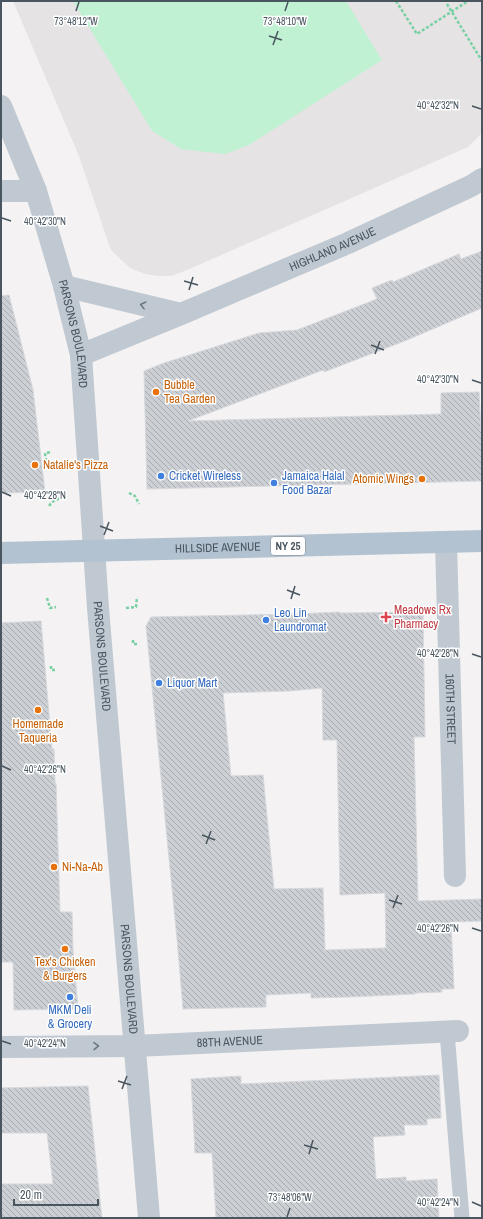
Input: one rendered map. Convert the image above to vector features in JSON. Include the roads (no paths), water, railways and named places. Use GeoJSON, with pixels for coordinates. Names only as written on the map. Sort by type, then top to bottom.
{"type":"FeatureCollection","features":[{"type":"Feature","properties":{"kind":"main road","name":"HILLSIDE AVENUE"},"geometry":{"type":"LineString","coordinates":[[1,553],[482,541]]}},
{"type":"Feature","properties":{"kind":"street","name":"PARSONS BOULEVARD"},"geometry":{"type":"LineString","coordinates":[[1,106],[36,191],[64,286],[81,355],[94,550],[149,1218]]}},
{"type":"Feature","properties":{"kind":"street","name":"HIGHLAND AVENUE"},"geometry":{"type":"LineString","coordinates":[[81,355],[348,243],[471,186],[482,179]]}},
{"type":"Feature","properties":{"kind":"street"},"geometry":{"type":"LineString","coordinates":[[1,191],[36,191]]}},
{"type":"Feature","properties":{"kind":"street"},"geometry":{"type":"LineString","coordinates":[[64,286],[181,314]]}},
{"type":"Feature","properties":{"kind":"street","name":"160TH STREET"},"geometry":{"type":"LineString","coordinates":[[446,542],[455,876]]}},
{"type":"Feature","properties":{"kind":"street","name":"88TH AVENUE"},"geometry":{"type":"LineString","coordinates":[[1,1047],[135,1046],[452,1032]]}},
{"type":"Feature","properties":{"kind":"lane"},"geometry":{"type":"LineString","coordinates":[[452,1032],[462,1218]]}},
{"type":"Feature","properties":{"kind":"place","name":"Bubble Tea Garden"},"geometry":{"type":"Point","coordinates":[156,392]}},
{"type":"Feature","properties":{"kind":"place","name":"Natalie's Pizza"},"geometry":{"type":"Point","coordinates":[35,465]}},
{"type":"Feature","properties":{"kind":"place","name":"Cricket Wireless"},"geometry":{"type":"Point","coordinates":[161,476]}},
{"type":"Feature","properties":{"kind":"place","name":"Atomic Wings"},"geometry":{"type":"Point","coordinates":[422,479]}},
{"type":"Feature","properties":{"kind":"place","name":"Jamaica Halal Food Bazar"},"geometry":{"type":"Point","coordinates":[274,483]}},
{"type":"Feature","properties":{"kind":"place","name":"Meadows Rx Pharmacy"},"geometry":{"type":"Point","coordinates":[386,617]}},
{"type":"Feature","properties":{"kind":"place","name":"Leo Lin Laundromat"},"geometry":{"type":"Point","coordinates":[266,620]}},
{"type":"Feature","properties":{"kind":"place","name":"Liquor Mart"},"geometry":{"type":"Point","coordinates":[159,683]}},
{"type":"Feature","properties":{"kind":"place","name":"Homemade Taqueria"},"geometry":{"type":"Point","coordinates":[38,710]}},
{"type":"Feature","properties":{"kind":"place","name":"Ni-Na-Ab"},"geometry":{"type":"Point","coordinates":[54,867]}},
{"type":"Feature","properties":{"kind":"place","name":"Tex's Chicken & Burgers"},"geometry":{"type":"Point","coordinates":[65,949]}},
{"type":"Feature","properties":{"kind":"place","name":"MKM Deli & Grocery"},"geometry":{"type":"Point","coordinates":[70,997]}}]}
